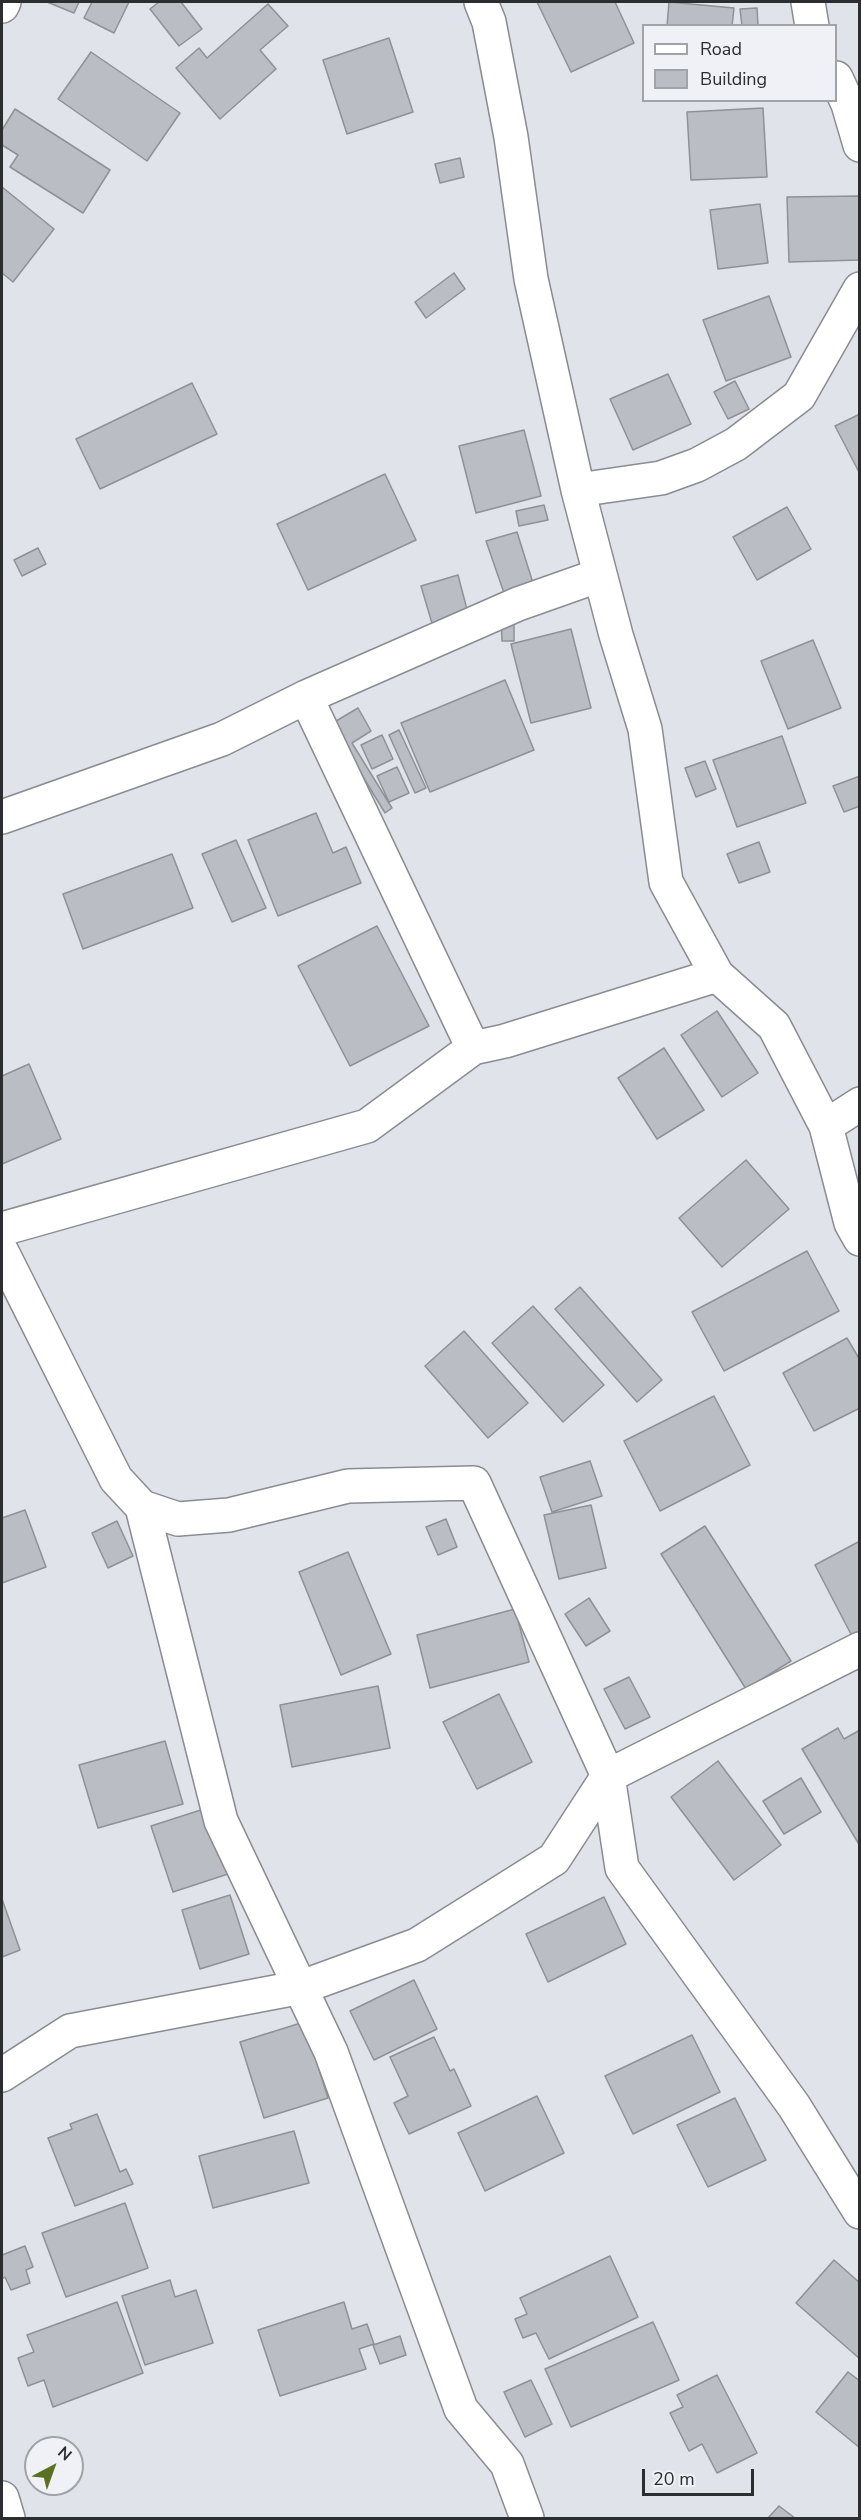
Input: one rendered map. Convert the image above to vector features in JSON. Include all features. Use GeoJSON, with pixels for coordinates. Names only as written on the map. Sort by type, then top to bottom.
{"type":"FeatureCollection","features":[{"type":"Feature","properties":{"kind":"street"},"geometry":{"type":"LineString","coordinates":[[2,6],[4,2]]}},
{"type":"Feature","properties":{"kind":"street"},"geometry":{"type":"LineString","coordinates":[[481,2],[489,22],[511,137],[531,279],[578,490],[600,576],[645,729],[666,882],[717,975],[774,1026],[826,1126],[851,1222],[860,1239]]}},
{"type":"Feature","properties":{"kind":"street"},"geometry":{"type":"LineString","coordinates":[[808,2],[812,24]]}},
{"type":"Feature","properties":{"kind":"street"},"geometry":{"type":"LineString","coordinates":[[837,80],[848,104],[860,145]]}},
{"type":"Feature","properties":{"kind":"street"},"geometry":{"type":"LineString","coordinates":[[578,490],[661,478],[697,465],[736,444],[798,396],[860,289]]}},
{"type":"Feature","properties":{"kind":"street"},"geometry":{"type":"LineString","coordinates":[[2,817],[222,739],[306,697],[518,604],[600,576]]}},
{"type":"Feature","properties":{"kind":"street"},"geometry":{"type":"LineString","coordinates":[[306,697],[472,1048]]}},
{"type":"Feature","properties":{"kind":"street"},"geometry":{"type":"LineString","coordinates":[[2,1229],[367,1126],[472,1048],[505,1041],[717,975]]}},
{"type":"Feature","properties":{"kind":"street"},"geometry":{"type":"LineString","coordinates":[[826,1126],[860,1104]]}},
{"type":"Feature","properties":{"kind":"street"},"geometry":{"type":"LineString","coordinates":[[2,1252],[116,1479],[142,1508],[221,1821],[331,2052],[461,2409],[507,2464],[527,2518]]}},
{"type":"Feature","properties":{"kind":"street"},"geometry":{"type":"LineString","coordinates":[[142,1508],[178,1519],[229,1515],[348,1486],[474,1484],[608,1776],[622,1868],[794,2106],[860,2212]]}},
{"type":"Feature","properties":{"kind":"street"},"geometry":{"type":"LineString","coordinates":[[2,2075],[70,2031],[302,1987],[417,1945],[554,1859],[608,1776],[860,1649]]}},
{"type":"Feature","properties":{"kind":"street"},"geometry":{"type":"LineString","coordinates":[[2,2498],[8,2518]]}},
{"type":"Feature","properties":{"kind":"building"},"geometry":{"type":"Polygon","coordinates":[[[47,2],[79,2],[74,13],[47,2]]]}},
{"type":"Feature","properties":{"kind":"building"},"geometry":{"type":"Polygon","coordinates":[[[92,2],[129,2],[114,33],[84,18],[92,2]]]}},
{"type":"Feature","properties":{"kind":"building"},"geometry":{"type":"Polygon","coordinates":[[[159,2],[181,2],[202,29],[179,46],[150,9],[159,2]]]}},
{"type":"Feature","properties":{"kind":"building"},"geometry":{"type":"Polygon","coordinates":[[[537,2],[615,2],[634,43],[571,72],[537,2]]]}},
{"type":"Feature","properties":{"kind":"building"},"geometry":{"type":"Polygon","coordinates":[[[669,2],[734,8],[732,24],[667,24],[669,2]]]}},
{"type":"Feature","properties":{"kind":"building"},"geometry":{"type":"Polygon","coordinates":[[[268,4],[288,26],[260,50],[276,69],[220,119],[176,68],[199,48],[207,58],[268,4]]]}},
{"type":"Feature","properties":{"kind":"building"},"geometry":{"type":"Polygon","coordinates":[[[757,8],[758,24],[742,24],[740,9],[757,8]]]}},
{"type":"Feature","properties":{"kind":"building"},"geometry":{"type":"Polygon","coordinates":[[[389,38],[413,112],[347,134],[323,60],[389,38]]]}},
{"type":"Feature","properties":{"kind":"building"},"geometry":{"type":"Polygon","coordinates":[[[91,52],[180,113],[147,161],[58,99],[91,52]]]}},
{"type":"Feature","properties":{"kind":"building"},"geometry":{"type":"Polygon","coordinates":[[[763,108],[767,177],[691,180],[687,112],[763,108]]]}},
{"type":"Feature","properties":{"kind":"building"},"geometry":{"type":"Polygon","coordinates":[[[15,109],[110,170],[83,213],[10,167],[18,155],[2,145],[2,130],[15,109]]]}},
{"type":"Feature","properties":{"kind":"building"},"geometry":{"type":"Polygon","coordinates":[[[460,158],[464,177],[440,183],[435,164],[460,158]]]}},
{"type":"Feature","properties":{"kind":"building"},"geometry":{"type":"Polygon","coordinates":[[[2,187],[54,229],[13,282],[2,273],[2,187]]]}},
{"type":"Feature","properties":{"kind":"building"},"geometry":{"type":"Polygon","coordinates":[[[860,196],[860,260],[789,262],[787,197],[860,196]]]}},
{"type":"Feature","properties":{"kind":"building"},"geometry":{"type":"Polygon","coordinates":[[[760,204],[768,263],[718,269],[710,210],[760,204]]]}},
{"type":"Feature","properties":{"kind":"building"},"geometry":{"type":"Polygon","coordinates":[[[454,273],[465,289],[426,318],[415,302],[454,273]]]}},
{"type":"Feature","properties":{"kind":"building"},"geometry":{"type":"Polygon","coordinates":[[[769,296],[791,357],[726,381],[703,320],[769,296]]]}},
{"type":"Feature","properties":{"kind":"building"},"geometry":{"type":"Polygon","coordinates":[[[668,374],[691,424],[633,450],[610,399],[668,374]]]}},
{"type":"Feature","properties":{"kind":"building"},"geometry":{"type":"Polygon","coordinates":[[[735,381],[749,409],[728,419],[714,392],[735,381]]]}},
{"type":"Feature","properties":{"kind":"building"},"geometry":{"type":"Polygon","coordinates":[[[192,383],[217,434],[100,489],[76,439],[192,383]]]}},
{"type":"Feature","properties":{"kind":"building"},"geometry":{"type":"Polygon","coordinates":[[[860,414],[860,474],[835,426],[860,414]]]}},
{"type":"Feature","properties":{"kind":"building"},"geometry":{"type":"Polygon","coordinates":[[[524,430],[541,496],[476,513],[459,446],[524,430]]]}},
{"type":"Feature","properties":{"kind":"building"},"geometry":{"type":"Polygon","coordinates":[[[385,474],[416,540],[308,590],[277,524],[385,474]]]}},
{"type":"Feature","properties":{"kind":"building"},"geometry":{"type":"Polygon","coordinates":[[[544,505],[548,520],[519,526],[516,511],[544,505]]]}},
{"type":"Feature","properties":{"kind":"building"},"geometry":{"type":"Polygon","coordinates":[[[787,507],[811,549],[757,580],[733,537],[787,507]]]}},
{"type":"Feature","properties":{"kind":"building"},"geometry":{"type":"Polygon","coordinates":[[[517,532],[533,583],[504,593],[486,541],[517,532]]]}},
{"type":"Feature","properties":{"kind":"building"},"geometry":{"type":"Polygon","coordinates":[[[38,548],[46,564],[22,576],[14,560],[38,548]]]}},
{"type":"Feature","properties":{"kind":"building"},"geometry":{"type":"Polygon","coordinates":[[[458,575],[470,621],[434,630],[421,586],[458,575]]]}},
{"type":"Feature","properties":{"kind":"building"},"geometry":{"type":"Polygon","coordinates":[[[501,618],[514,618],[514,641],[502,641],[501,618]]]}},
{"type":"Feature","properties":{"kind":"building"},"geometry":{"type":"Polygon","coordinates":[[[571,629],[591,708],[531,723],[511,644],[571,629]]]}},
{"type":"Feature","properties":{"kind":"building"},"geometry":{"type":"Polygon","coordinates":[[[813,640],[841,708],[788,729],[761,661],[813,640]]]}},
{"type":"Feature","properties":{"kind":"building"},"geometry":{"type":"Polygon","coordinates":[[[505,680],[534,750],[430,792],[401,723],[505,680]]]}},
{"type":"Feature","properties":{"kind":"building"},"geometry":{"type":"Polygon","coordinates":[[[358,708],[371,731],[352,743],[392,808],[385,813],[331,724],[358,708]]]}},
{"type":"Feature","properties":{"kind":"building"},"geometry":{"type":"Polygon","coordinates":[[[399,730],[426,788],[415,793],[389,735],[399,730]]]}},
{"type":"Feature","properties":{"kind":"building"},"geometry":{"type":"Polygon","coordinates":[[[382,735],[393,759],[372,769],[361,745],[382,735]]]}},
{"type":"Feature","properties":{"kind":"building"},"geometry":{"type":"Polygon","coordinates":[[[782,736],[806,803],[737,827],[713,760],[782,736]]]}},
{"type":"Feature","properties":{"kind":"building"},"geometry":{"type":"Polygon","coordinates":[[[705,761],[716,789],[696,797],[685,768],[705,761]]]}},
{"type":"Feature","properties":{"kind":"building"},"geometry":{"type":"Polygon","coordinates":[[[397,767],[409,793],[389,802],[377,776],[397,767]]]}},
{"type":"Feature","properties":{"kind":"building"},"geometry":{"type":"Polygon","coordinates":[[[860,776],[860,806],[844,812],[833,786],[860,776]]]}},
{"type":"Feature","properties":{"kind":"building"},"geometry":{"type":"Polygon","coordinates":[[[316,813],[333,853],[346,847],[361,883],[278,916],[248,840],[316,813]]]}},
{"type":"Feature","properties":{"kind":"building"},"geometry":{"type":"Polygon","coordinates":[[[236,840],[266,908],[232,922],[202,854],[236,840]]]}},
{"type":"Feature","properties":{"kind":"building"},"geometry":{"type":"Polygon","coordinates":[[[759,842],[770,872],[739,883],[727,854],[759,842]]]}},
{"type":"Feature","properties":{"kind":"building"},"geometry":{"type":"Polygon","coordinates":[[[172,854],[193,908],[83,949],[63,894],[172,854]]]}},
{"type":"Feature","properties":{"kind":"building"},"geometry":{"type":"Polygon","coordinates":[[[377,926],[429,1026],[350,1066],[298,966],[377,926]]]}},
{"type":"Feature","properties":{"kind":"building"},"geometry":{"type":"Polygon","coordinates":[[[717,1011],[758,1073],[722,1097],[681,1035],[717,1011]]]}},
{"type":"Feature","properties":{"kind":"building"},"geometry":{"type":"Polygon","coordinates":[[[664,1048],[704,1110],[657,1139],[618,1078],[664,1048]]]}},
{"type":"Feature","properties":{"kind":"building"},"geometry":{"type":"Polygon","coordinates":[[[29,1064],[61,1139],[2,1164],[2,1076],[29,1064]]]}},
{"type":"Feature","properties":{"kind":"building"},"geometry":{"type":"Polygon","coordinates":[[[746,1160],[789,1209],[722,1267],[679,1218],[746,1160]]]}},
{"type":"Feature","properties":{"kind":"building"},"geometry":{"type":"Polygon","coordinates":[[[807,1251],[839,1311],[724,1371],[692,1312],[807,1251]]]}},
{"type":"Feature","properties":{"kind":"building"},"geometry":{"type":"Polygon","coordinates":[[[580,1287],[662,1380],[637,1402],[555,1309],[580,1287]]]}},
{"type":"Feature","properties":{"kind":"building"},"geometry":{"type":"Polygon","coordinates":[[[533,1306],[604,1385],[563,1422],[492,1343],[533,1306]]]}},
{"type":"Feature","properties":{"kind":"building"},"geometry":{"type":"Polygon","coordinates":[[[464,1331],[528,1403],[488,1438],[425,1366],[464,1331]]]}},
{"type":"Feature","properties":{"kind":"building"},"geometry":{"type":"Polygon","coordinates":[[[847,1338],[860,1360],[860,1408],[814,1431],[783,1373],[847,1338]]]}},
{"type":"Feature","properties":{"kind":"building"},"geometry":{"type":"Polygon","coordinates":[[[714,1396],[750,1465],[660,1511],[624,1441],[714,1396]]]}},
{"type":"Feature","properties":{"kind":"building"},"geometry":{"type":"Polygon","coordinates":[[[590,1461],[602,1496],[552,1512],[540,1477],[590,1461]]]}},
{"type":"Feature","properties":{"kind":"building"},"geometry":{"type":"Polygon","coordinates":[[[591,1505],[606,1568],[559,1579],[544,1515],[591,1505]]]}},
{"type":"Feature","properties":{"kind":"building"},"geometry":{"type":"Polygon","coordinates":[[[25,1510],[46,1567],[2,1583],[2,1518],[25,1510]]]}},
{"type":"Feature","properties":{"kind":"building"},"geometry":{"type":"Polygon","coordinates":[[[446,1519],[457,1547],[438,1555],[426,1527],[446,1519]]]}},
{"type":"Feature","properties":{"kind":"building"},"geometry":{"type":"Polygon","coordinates":[[[117,1521],[133,1556],[108,1568],[92,1533],[117,1521]]]}},
{"type":"Feature","properties":{"kind":"building"},"geometry":{"type":"Polygon","coordinates":[[[705,1526],[791,1661],[746,1689],[661,1554],[705,1526]]]}},
{"type":"Feature","properties":{"kind":"building"},"geometry":{"type":"Polygon","coordinates":[[[860,1541],[860,1637],[854,1640],[815,1565],[860,1541]]]}},
{"type":"Feature","properties":{"kind":"building"},"geometry":{"type":"Polygon","coordinates":[[[348,1552],[391,1654],[341,1675],[299,1572],[348,1552]]]}},
{"type":"Feature","properties":{"kind":"building"},"geometry":{"type":"Polygon","coordinates":[[[589,1598],[610,1631],[586,1646],[565,1614],[589,1598]]]}},
{"type":"Feature","properties":{"kind":"building"},"geometry":{"type":"Polygon","coordinates":[[[515,1609],[529,1662],[430,1688],[417,1635],[515,1609]]]}},
{"type":"Feature","properties":{"kind":"building"},"geometry":{"type":"Polygon","coordinates":[[[629,1677],[650,1717],[625,1729],[604,1689],[629,1677]]]}},
{"type":"Feature","properties":{"kind":"building"},"geometry":{"type":"Polygon","coordinates":[[[378,1686],[390,1748],[292,1767],[280,1705],[378,1686]]]}},
{"type":"Feature","properties":{"kind":"building"},"geometry":{"type":"Polygon","coordinates":[[[499,1694],[532,1762],[477,1789],[443,1722],[499,1694]]]}},
{"type":"Feature","properties":{"kind":"building"},"geometry":{"type":"Polygon","coordinates":[[[838,1728],[844,1739],[860,1730],[860,1846],[802,1749],[838,1728]]]}},
{"type":"Feature","properties":{"kind":"building"},"geometry":{"type":"Polygon","coordinates":[[[165,1741],[183,1804],[98,1828],[79,1765],[165,1741]]]}},
{"type":"Feature","properties":{"kind":"building"},"geometry":{"type":"Polygon","coordinates":[[[718,1761],[781,1845],[734,1880],[671,1797],[718,1761]]]}},
{"type":"Feature","properties":{"kind":"building"},"geometry":{"type":"Polygon","coordinates":[[[801,1778],[821,1812],[784,1834],[763,1801],[801,1778]]]}},
{"type":"Feature","properties":{"kind":"building"},"geometry":{"type":"Polygon","coordinates":[[[207,1808],[228,1874],[173,1892],[151,1826],[207,1808]]]}},
{"type":"Feature","properties":{"kind":"building"},"geometry":{"type":"Polygon","coordinates":[[[230,1895],[249,1954],[200,1969],[182,1910],[230,1895]]]}},
{"type":"Feature","properties":{"kind":"building"},"geometry":{"type":"Polygon","coordinates":[[[604,1897],[626,1944],[548,1982],[526,1934],[604,1897]]]}},
{"type":"Feature","properties":{"kind":"building"},"geometry":{"type":"Polygon","coordinates":[[[2,1899],[20,1950],[2,1957],[2,1899]]]}},
{"type":"Feature","properties":{"kind":"building"},"geometry":{"type":"Polygon","coordinates":[[[414,1980],[437,2029],[374,2060],[350,2011],[414,1980]]]}},
{"type":"Feature","properties":{"kind":"building"},"geometry":{"type":"Polygon","coordinates":[[[304,2022],[328,2098],[264,2118],[240,2042],[304,2022]]]}},
{"type":"Feature","properties":{"kind":"building"},"geometry":{"type":"Polygon","coordinates":[[[692,2035],[720,2092],[633,2134],[605,2076],[692,2035]]]}},
{"type":"Feature","properties":{"kind":"building"},"geometry":{"type":"Polygon","coordinates":[[[434,2037],[450,2071],[454,2069],[471,2106],[409,2134],[394,2103],[408,2096],[390,2057],[434,2037]]]}},
{"type":"Feature","properties":{"kind":"building"},"geometry":{"type":"Polygon","coordinates":[[[537,2096],[564,2153],[485,2191],[458,2133],[537,2096]]]}},
{"type":"Feature","properties":{"kind":"building"},"geometry":{"type":"Polygon","coordinates":[[[735,2098],[766,2160],[708,2187],[677,2125],[735,2098]]]}},
{"type":"Feature","properties":{"kind":"building"},"geometry":{"type":"Polygon","coordinates":[[[97,2114],[120,2172],[126,2169],[133,2184],[75,2206],[48,2138],[72,2129],[70,2124],[97,2114]]]}},
{"type":"Feature","properties":{"kind":"building"},"geometry":{"type":"Polygon","coordinates":[[[294,2131],[309,2183],[213,2208],[199,2156],[294,2131]]]}},
{"type":"Feature","properties":{"kind":"building"},"geometry":{"type":"Polygon","coordinates":[[[125,2203],[148,2268],[66,2297],[42,2233],[125,2203]]]}},
{"type":"Feature","properties":{"kind":"building"},"geometry":{"type":"Polygon","coordinates":[[[25,2246],[33,2267],[26,2270],[30,2283],[11,2290],[5,2277],[2,2279],[2,2255],[25,2246]]]}},
{"type":"Feature","properties":{"kind":"building"},"geometry":{"type":"Polygon","coordinates":[[[610,2256],[638,2317],[549,2359],[536,2333],[523,2338],[515,2319],[527,2314],[520,2298],[610,2256]]]}},
{"type":"Feature","properties":{"kind":"building"},"geometry":{"type":"Polygon","coordinates":[[[834,2260],[860,2283],[860,2359],[796,2303],[834,2260]]]}},
{"type":"Feature","properties":{"kind":"building"},"geometry":{"type":"Polygon","coordinates":[[[170,2280],[175,2297],[196,2290],[213,2343],[145,2365],[122,2296],[170,2280]]]}},
{"type":"Feature","properties":{"kind":"building"},"geometry":{"type":"Polygon","coordinates":[[[117,2302],[143,2373],[53,2407],[44,2380],[28,2386],[18,2358],[34,2352],[27,2335],[117,2302]]]}},
{"type":"Feature","properties":{"kind":"building"},"geometry":{"type":"Polygon","coordinates":[[[344,2302],[352,2329],[367,2324],[374,2344],[359,2349],[366,2369],[280,2396],[258,2330],[344,2302]]]}},
{"type":"Feature","properties":{"kind":"building"},"geometry":{"type":"Polygon","coordinates":[[[653,2322],[679,2380],[571,2427],[545,2369],[653,2322]]]}},
{"type":"Feature","properties":{"kind":"building"},"geometry":{"type":"Polygon","coordinates":[[[400,2336],[406,2355],[380,2364],[373,2345],[400,2336]]]}},
{"type":"Feature","properties":{"kind":"building"},"geometry":{"type":"Polygon","coordinates":[[[848,2372],[860,2381],[860,2448],[816,2412],[848,2372]]]}},
{"type":"Feature","properties":{"kind":"building"},"geometry":{"type":"Polygon","coordinates":[[[717,2375],[757,2453],[717,2473],[702,2444],[689,2451],[670,2413],[683,2407],[677,2395],[717,2375]]]}},
{"type":"Feature","properties":{"kind":"building"},"geometry":{"type":"Polygon","coordinates":[[[531,2380],[552,2424],[525,2437],[504,2392],[531,2380]]]}},
{"type":"Feature","properties":{"kind":"building"},"geometry":{"type":"Polygon","coordinates":[[[779,2506],[795,2518],[768,2518],[779,2506]]]}}]}
